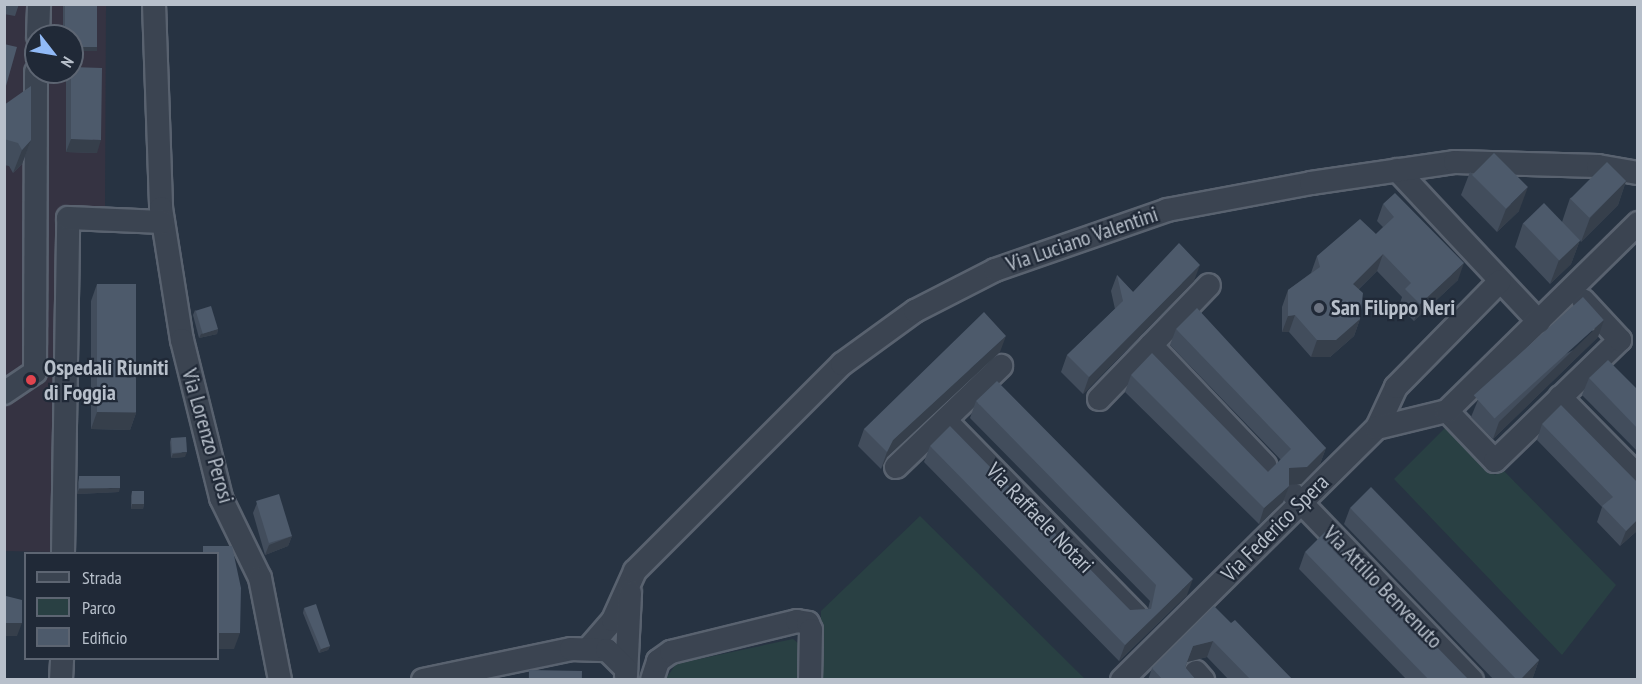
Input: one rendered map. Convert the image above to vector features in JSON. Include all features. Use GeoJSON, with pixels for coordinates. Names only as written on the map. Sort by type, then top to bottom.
{"type":"FeatureCollection","features":[{"type":"Feature","properties":{"kind":"street"},"geometry":{"type":"LineString","coordinates":[[38,24],[39,4]]}},
{"type":"Feature","properties":{"kind":"street","name":"Via Lorenzo Perosi"},"geometry":{"type":"LineString","coordinates":[[154,4],[163,222],[182,340],[221,498],[260,578],[280,680]]}},
{"type":"Feature","properties":{"kind":"street"},"geometry":{"type":"LineString","coordinates":[[4,393],[35,372],[36,84]]}},
{"type":"Feature","properties":{"kind":"street","name":"Via Luciano Valentini"},"geometry":{"type":"LineString","coordinates":[[634,570],[842,364],[915,311],[963,285],[1167,210],[1397,170],[1455,162],[1598,166],[1638,173]]}},
{"type":"Feature","properties":{"kind":"street"},"geometry":{"type":"LineString","coordinates":[[1397,170],[1539,322]]}},
{"type":"Feature","properties":{"kind":"street"},"geometry":{"type":"LineString","coordinates":[[63,552],[68,218],[163,222]]}},
{"type":"Feature","properties":{"kind":"street"},"geometry":{"type":"LineString","coordinates":[[1377,428],[1447,411],[1638,223]]}},
{"type":"Feature","properties":{"kind":"street"},"geometry":{"type":"LineString","coordinates":[[1377,428],[1396,387],[1500,281]]}},
{"type":"Feature","properties":{"kind":"street"},"geometry":{"type":"LineString","coordinates":[[1099,399],[1209,285]]}},
{"type":"Feature","properties":{"kind":"street"},"geometry":{"type":"LineString","coordinates":[[1447,411],[1495,461],[1620,340],[1572,288]]}},
{"type":"Feature","properties":{"kind":"street"},"geometry":{"type":"LineString","coordinates":[[1151,345],[1265,465]]}},
{"type":"Feature","properties":{"kind":"street"},"geometry":{"type":"LineString","coordinates":[[896,468],[1001,366]]}},
{"type":"Feature","properties":{"kind":"street"},"geometry":{"type":"LineString","coordinates":[[1560,397],[1638,476]]}},
{"type":"Feature","properties":{"kind":"street","name":"Via Raffaele Notari"},"geometry":{"type":"LineString","coordinates":[[945,420],[1150,629]]}},
{"type":"Feature","properties":{"kind":"street","name":"Via Federico Spera"},"geometry":{"type":"LineString","coordinates":[[1122,680],[1150,629],[1377,428]]}},
{"type":"Feature","properties":{"kind":"street","name":"Via Attilio Benvenuto"},"geometry":{"type":"LineString","coordinates":[[1298,498],[1472,680]]}},
{"type":"Feature","properties":{"kind":"street"},"geometry":{"type":"LineString","coordinates":[[588,650],[613,620],[634,570]]}},
{"type":"Feature","properties":{"kind":"street"},"geometry":{"type":"LineString","coordinates":[[626,674],[634,570]]}},
{"type":"Feature","properties":{"kind":"street"},"geometry":{"type":"LineString","coordinates":[[652,680],[658,661],[671,652],[797,621],[808,623],[811,630],[810,680]]}},
{"type":"Feature","properties":{"kind":"street"},"geometry":{"type":"LineString","coordinates":[[423,680],[588,650],[607,650],[626,674]]}},
{"type":"Feature","properties":{"kind":"street"},"geometry":{"type":"LineString","coordinates":[[62,660],[62,680]]}},
{"type":"Feature","properties":{"kind":"shaded area","name":"Ospedali Riuniti di Foggia"},"geometry":{"type":"Polygon","coordinates":[[[5,5],[106,5],[105,210],[64,209],[53,552],[5,551],[5,5]]]}},
{"type":"Feature","properties":{"kind":"green space"},"geometry":{"type":"Polygon","coordinates":[[[1448,425],[1495,475],[1503,470],[1616,585],[1562,655],[1394,479],[1448,425]]]}},
{"type":"Feature","properties":{"kind":"green space"},"geometry":{"type":"Polygon","coordinates":[[[920,516],[1085,679],[820,680],[821,611],[920,516]]]}},
{"type":"Feature","properties":{"kind":"green space"},"geometry":{"type":"Polygon","coordinates":[[[793,639],[799,644],[799,679],[665,680],[676,664],[793,639]]]}},
{"type":"Feature","properties":{"kind":"building"},"geometry":{"type":"Polygon","coordinates":[[[65,4],[97,4],[97,47],[84,47],[84,24],[65,24],[65,4]]]}},
{"type":"Feature","properties":{"kind":"building"},"geometry":{"type":"Polygon","coordinates":[[[4,44],[17,47],[4,93],[4,44]]]}},
{"type":"Feature","properties":{"kind":"building"},"geometry":{"type":"Polygon","coordinates":[[[84,67],[102,68],[101,140],[71,139],[71,84],[84,84],[84,67]]]}},
{"type":"Feature","properties":{"kind":"building"},"geometry":{"type":"Polygon","coordinates":[[[31,86],[31,140],[22,150],[18,143],[4,139],[4,105],[31,86]]]}},
{"type":"Feature","properties":{"kind":"building"},"geometry":{"type":"Polygon","coordinates":[[[1494,153],[1528,187],[1506,209],[1472,175],[1494,153]]]}},
{"type":"Feature","properties":{"kind":"building"},"geometry":{"type":"Polygon","coordinates":[[[1607,162],[1626,181],[1589,218],[1570,199],[1607,162]]]}},
{"type":"Feature","properties":{"kind":"building"},"geometry":{"type":"Polygon","coordinates":[[[1395,193],[1464,263],[1420,304],[1405,289],[1411,283],[1383,254],[1353,284],[1363,293],[1360,319],[1336,340],[1317,340],[1295,315],[1288,316],[1288,290],[1320,267],[1317,256],[1360,219],[1376,234],[1394,217],[1383,204],[1395,193]]]}},
{"type":"Feature","properties":{"kind":"building"},"geometry":{"type":"Polygon","coordinates":[[[1544,203],[1580,240],[1559,261],[1523,223],[1544,203]]]}},
{"type":"Feature","properties":{"kind":"building"},"geometry":{"type":"Polygon","coordinates":[[[1179,243],[1200,265],[1089,377],[1067,355],[1123,301],[1117,275],[1133,292],[1179,243]]]}},
{"type":"Feature","properties":{"kind":"building"},"geometry":{"type":"Polygon","coordinates":[[[97,284],[136,284],[136,412],[97,412],[97,284]]]}},
{"type":"Feature","properties":{"kind":"building"},"geometry":{"type":"Polygon","coordinates":[[[1583,297],[1604,320],[1495,418],[1474,395],[1583,297]]]}},
{"type":"Feature","properties":{"kind":"building"},"geometry":{"type":"Polygon","coordinates":[[[211,306],[218,329],[203,334],[196,311],[211,306]]]}},
{"type":"Feature","properties":{"kind":"building"},"geometry":{"type":"Polygon","coordinates":[[[1197,308],[1326,448],[1307,467],[1289,468],[1289,486],[1264,508],[1131,375],[1152,353],[1268,472],[1291,449],[1176,329],[1197,308]]]}},
{"type":"Feature","properties":{"kind":"building"},"geometry":{"type":"Polygon","coordinates":[[[984,312],[1006,336],[893,440],[887,452],[864,429],[984,312]]]}},
{"type":"Feature","properties":{"kind":"building"},"geometry":{"type":"Polygon","coordinates":[[[1608,360],[1638,390],[1638,429],[1589,378],[1608,360]]]}},
{"type":"Feature","properties":{"kind":"building"},"geometry":{"type":"Polygon","coordinates":[[[997,381],[1193,579],[1125,645],[930,446],[950,426],[1130,610],[1151,609],[1156,585],[976,401],[997,381]]]}},
{"type":"Feature","properties":{"kind":"building"},"geometry":{"type":"Polygon","coordinates":[[[1561,405],[1638,483],[1638,519],[1626,531],[1602,506],[1613,497],[1542,424],[1561,405]]]}},
{"type":"Feature","properties":{"kind":"building"},"geometry":{"type":"Polygon","coordinates":[[[186,437],[187,452],[172,453],[171,438],[186,437]]]}},
{"type":"Feature","properties":{"kind":"building"},"geometry":{"type":"Polygon","coordinates":[[[79,476],[120,476],[120,488],[79,488],[79,476]]]}},
{"type":"Feature","properties":{"kind":"building"},"geometry":{"type":"Polygon","coordinates":[[[1371,487],[1539,660],[1520,680],[1517,680],[1350,508],[1371,487]]]}},
{"type":"Feature","properties":{"kind":"building"},"geometry":{"type":"Polygon","coordinates":[[[132,491],[144,491],[144,504],[132,504],[132,491]]]}},
{"type":"Feature","properties":{"kind":"building"},"geometry":{"type":"Polygon","coordinates":[[[279,494],[292,536],[269,543],[256,501],[279,494]]]}},
{"type":"Feature","properties":{"kind":"building"},"geometry":{"type":"Polygon","coordinates":[[[1325,532],[1469,680],[1429,680],[1305,552],[1325,532]]]}},
{"type":"Feature","properties":{"kind":"building"},"geometry":{"type":"Polygon","coordinates":[[[203,546],[232,546],[241,588],[240,633],[219,633],[219,552],[203,552],[203,546]]]}},
{"type":"Feature","properties":{"kind":"building"},"geometry":{"type":"Polygon","coordinates":[[[4,567],[6,567],[6,596],[22,600],[22,623],[4,623],[4,567]]]}},
{"type":"Feature","properties":{"kind":"building"},"geometry":{"type":"Polygon","coordinates":[[[316,604],[330,646],[321,649],[304,608],[316,604]]]}},
{"type":"Feature","properties":{"kind":"building"},"geometry":{"type":"Polygon","coordinates":[[[1214,606],[1231,623],[1235,620],[1293,680],[1251,680],[1213,641],[1193,646],[1185,667],[1196,680],[1163,680],[1152,668],[1214,606]]]}},
{"type":"Feature","properties":{"kind":"building"},"geometry":{"type":"Polygon","coordinates":[[[529,670],[582,671],[582,680],[529,680],[529,670]]]}},
{"type":"Feature","properties":{"kind":"place","name":"San Filippo Neri"},"geometry":{"type":"Point","coordinates":[1319,308]}},
{"type":"Feature","properties":{"kind":"place","name":"Ospedali Riuniti di Foggia"},"geometry":{"type":"Point","coordinates":[31,380]}}]}
